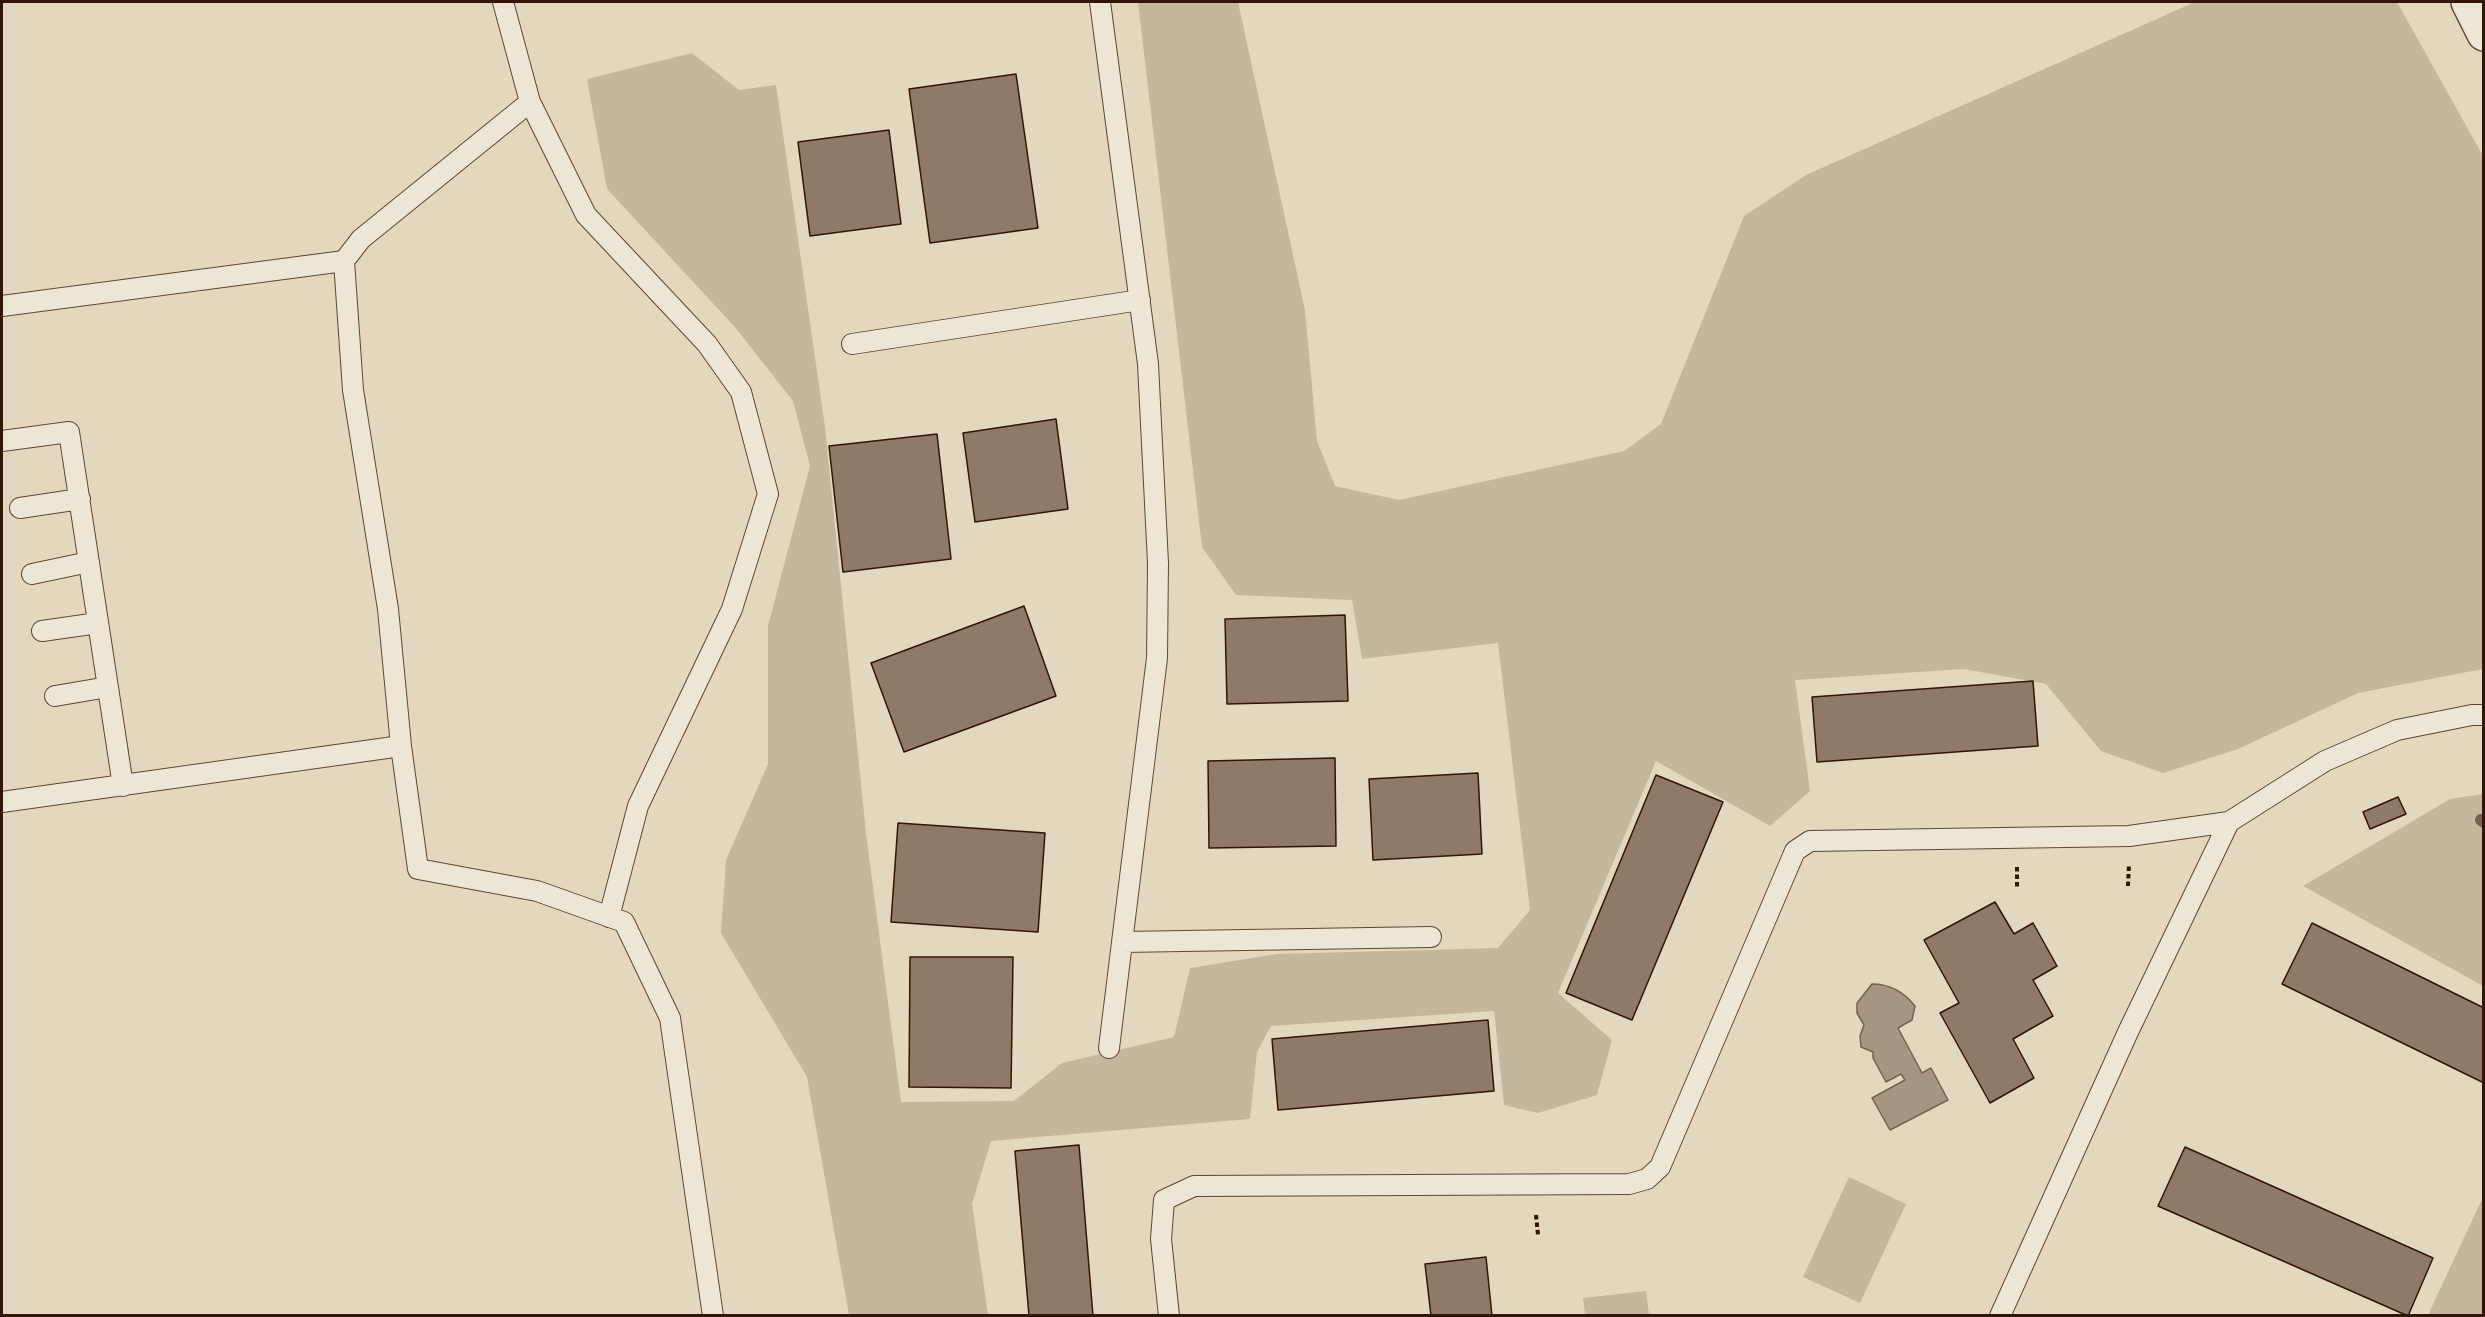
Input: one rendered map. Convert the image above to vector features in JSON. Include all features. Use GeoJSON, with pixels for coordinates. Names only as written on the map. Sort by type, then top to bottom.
{"type":"FeatureCollection","features":[{"type":"Feature","properties":{"kind":"street"},"geometry":{"type":"LineString","coordinates":[[2468,2],[2484,34]]}},
{"type":"Feature","properties":{"kind":"lane"},"geometry":{"type":"LineString","coordinates":[[503,2],[530,102],[586,215],[707,344],[741,392],[768,494],[732,609],[638,806],[609,917]]}},
{"type":"Feature","properties":{"kind":"lane"},"geometry":{"type":"LineString","coordinates":[[1100,2],[1148,364],[1158,563],[1157,658],[1108,1048]]}},
{"type":"Feature","properties":{"kind":"lane"},"geometry":{"type":"LineString","coordinates":[[530,102],[361,239],[344,261],[353,390],[388,609],[401,746],[418,869],[537,891],[624,922],[670,1018],[713,1316]]}},
{"type":"Feature","properties":{"kind":"lane"},"geometry":{"type":"LineString","coordinates":[[2,306],[344,261]]}},
{"type":"Feature","properties":{"kind":"lane"},"geometry":{"type":"LineString","coordinates":[[852,344],[1140,300]]}},
{"type":"Feature","properties":{"kind":"lane"},"geometry":{"type":"LineString","coordinates":[[2,441],[69,432],[123,786]]}},
{"type":"Feature","properties":{"kind":"lane"},"geometry":{"type":"LineString","coordinates":[[20,508],[80,499]]}},
{"type":"Feature","properties":{"kind":"lane"},"geometry":{"type":"LineString","coordinates":[[32,574],[89,562]]}},
{"type":"Feature","properties":{"kind":"lane"},"geometry":{"type":"LineString","coordinates":[[42,631],[98,623]]}},
{"type":"Feature","properties":{"kind":"lane"},"geometry":{"type":"LineString","coordinates":[[55,696],[108,687]]}},
{"type":"Feature","properties":{"kind":"lane"},"geometry":{"type":"LineString","coordinates":[[1169,1316],[1161,1239],[1164,1200],[1194,1186],[1629,1185],[1647,1179],[1660,1167],[1795,851],[1810,841],[2129,836],[2229,822],[2325,761],[2397,730],[2472,715],[2484,715]]}},
{"type":"Feature","properties":{"kind":"lane"},"geometry":{"type":"LineString","coordinates":[[2,802],[401,746]]}},
{"type":"Feature","properties":{"kind":"lane"},"geometry":{"type":"LineString","coordinates":[[2000,1316],[2127,1032],[2229,822]]}},
{"type":"Feature","properties":{"kind":"lane"},"geometry":{"type":"LineString","coordinates":[[1122,942],[1431,937]]}},
{"type":"Feature","properties":{"kind":"shaded area"},"geometry":{"type":"Polygon","coordinates":[[[1138,2],[1238,2],[1305,310],[1317,441],[1335,486],[1399,500],[1624,451],[1661,424],[1744,216],[1806,175],[2195,2],[2397,2],[2483,156],[2483,669],[2358,693],[2238,749],[2163,773],[2101,751],[2046,684],[1964,669],[1795,680],[1810,791],[1770,826],[1656,761],[1558,993],[1612,1040],[1597,1095],[1538,1113],[1504,1105],[1494,1011],[1271,1026],[1257,1052],[1250,1119],[991,1141],[972,1204],[988,1315],[849,1315],[807,1077],[721,933],[726,860],[768,764],[768,626],[810,466],[793,401],[734,326],[607,189],[587,79],[692,53],[739,90],[776,85],[825,427],[866,833],[901,1102],[1014,1101],[1062,1063],[1174,1037],[1190,968],[1277,954],[1498,948],[1530,910],[1498,643],[1362,659],[1352,600],[1236,595],[1202,547],[1138,2]]]}},
{"type":"Feature","properties":{"kind":"shaded area"},"geometry":{"type":"Polygon","coordinates":[[[2483,794],[2483,986],[2303,886],[2450,799],[2483,794]]]}},
{"type":"Feature","properties":{"kind":"shaded area"},"geometry":{"type":"Polygon","coordinates":[[[1872,984],[1885,985],[1896,990],[1915,1006],[1912,1020],[1898,1028],[1922,1073],[1931,1068],[1948,1100],[1890,1130],[1872,1098],[1905,1080],[1901,1074],[1886,1082],[1873,1058],[1873,1052],[1861,1047],[1860,1036],[1864,1025],[1857,1013],[1857,1003],[1872,984]]]}},
{"type":"Feature","properties":{"kind":"shaded area"},"geometry":{"type":"Polygon","coordinates":[[[1849,1177],[1906,1204],[1860,1303],[1803,1277],[1849,1177]]]}},
{"type":"Feature","properties":{"kind":"shaded area"},"geometry":{"type":"Polygon","coordinates":[[[2483,1197],[2483,1315],[2428,1315],[2483,1197]]]}},
{"type":"Feature","properties":{"kind":"shaded area"},"geometry":{"type":"Polygon","coordinates":[[[1646,1291],[1649,1315],[1585,1315],[1583,1298],[1646,1291]]]}},
{"type":"Feature","properties":{"kind":"building"},"geometry":{"type":"Polygon","coordinates":[[[1016,74],[1038,228],[930,243],[909,89],[1016,74]]]}},
{"type":"Feature","properties":{"kind":"building"},"geometry":{"type":"Polygon","coordinates":[[[889,130],[901,224],[810,236],[798,142],[889,130]]]}},
{"type":"Feature","properties":{"kind":"building"},"geometry":{"type":"Polygon","coordinates":[[[1056,419],[1068,509],[975,522],[963,433],[1056,419]]]}},
{"type":"Feature","properties":{"kind":"building"},"geometry":{"type":"Polygon","coordinates":[[[937,434],[951,559],[843,572],[829,446],[937,434]]]}},
{"type":"Feature","properties":{"kind":"building"},"geometry":{"type":"Polygon","coordinates":[[[1024,606],[1056,696],[904,752],[871,663],[1024,606]]]}},
{"type":"Feature","properties":{"kind":"building"},"geometry":{"type":"Polygon","coordinates":[[[1345,615],[1348,701],[1227,704],[1225,619],[1345,615]]]}},
{"type":"Feature","properties":{"kind":"building"},"geometry":{"type":"Polygon","coordinates":[[[2033,681],[2038,746],[1817,762],[1812,697],[2033,681]]]}},
{"type":"Feature","properties":{"kind":"building"},"geometry":{"type":"Polygon","coordinates":[[[1335,758],[1336,846],[1209,848],[1208,761],[1335,758]]]}},
{"type":"Feature","properties":{"kind":"building"},"geometry":{"type":"Polygon","coordinates":[[[1478,773],[1482,854],[1373,860],[1369,779],[1478,773]]]}},
{"type":"Feature","properties":{"kind":"building"},"geometry":{"type":"Polygon","coordinates":[[[1656,775],[1723,802],[1632,1020],[1566,993],[1656,775]]]}},
{"type":"Feature","properties":{"kind":"building"},"geometry":{"type":"Polygon","coordinates":[[[2398,797],[2406,814],[2370,829],[2363,812],[2398,797]]]}},
{"type":"Feature","properties":{"kind":"building"},"geometry":{"type":"Polygon","coordinates":[[[898,823],[1045,833],[1038,932],[891,922],[898,823]]]}},
{"type":"Feature","properties":{"kind":"building"},"geometry":{"type":"Polygon","coordinates":[[[1995,902],[2014,934],[2033,923],[2057,966],[2033,980],[2053,1016],[2013,1039],[2034,1078],[1990,1103],[1940,1013],[1959,1003],[1924,940],[1995,902]]]}},
{"type":"Feature","properties":{"kind":"building"},"geometry":{"type":"Polygon","coordinates":[[[2312,923],[2484,1008],[2484,1083],[2282,984],[2312,923]]]}},
{"type":"Feature","properties":{"kind":"building"},"geometry":{"type":"Polygon","coordinates":[[[910,957],[1013,957],[1011,1088],[909,1087],[910,957]]]}},
{"type":"Feature","properties":{"kind":"building"},"geometry":{"type":"Polygon","coordinates":[[[1488,1020],[1494,1091],[1278,1110],[1272,1039],[1488,1020]]]}},
{"type":"Feature","properties":{"kind":"building"},"geometry":{"type":"Polygon","coordinates":[[[1079,1145],[1093,1316],[1029,1316],[1015,1151],[1079,1145]]]}},
{"type":"Feature","properties":{"kind":"building"},"geometry":{"type":"Polygon","coordinates":[[[2185,1147],[2433,1258],[2408,1316],[2158,1206],[2185,1147]]]}},
{"type":"Feature","properties":{"kind":"building"},"geometry":{"type":"Polygon","coordinates":[[[1486,1257],[1492,1316],[1431,1316],[1425,1264],[1486,1257]]]}}]}
